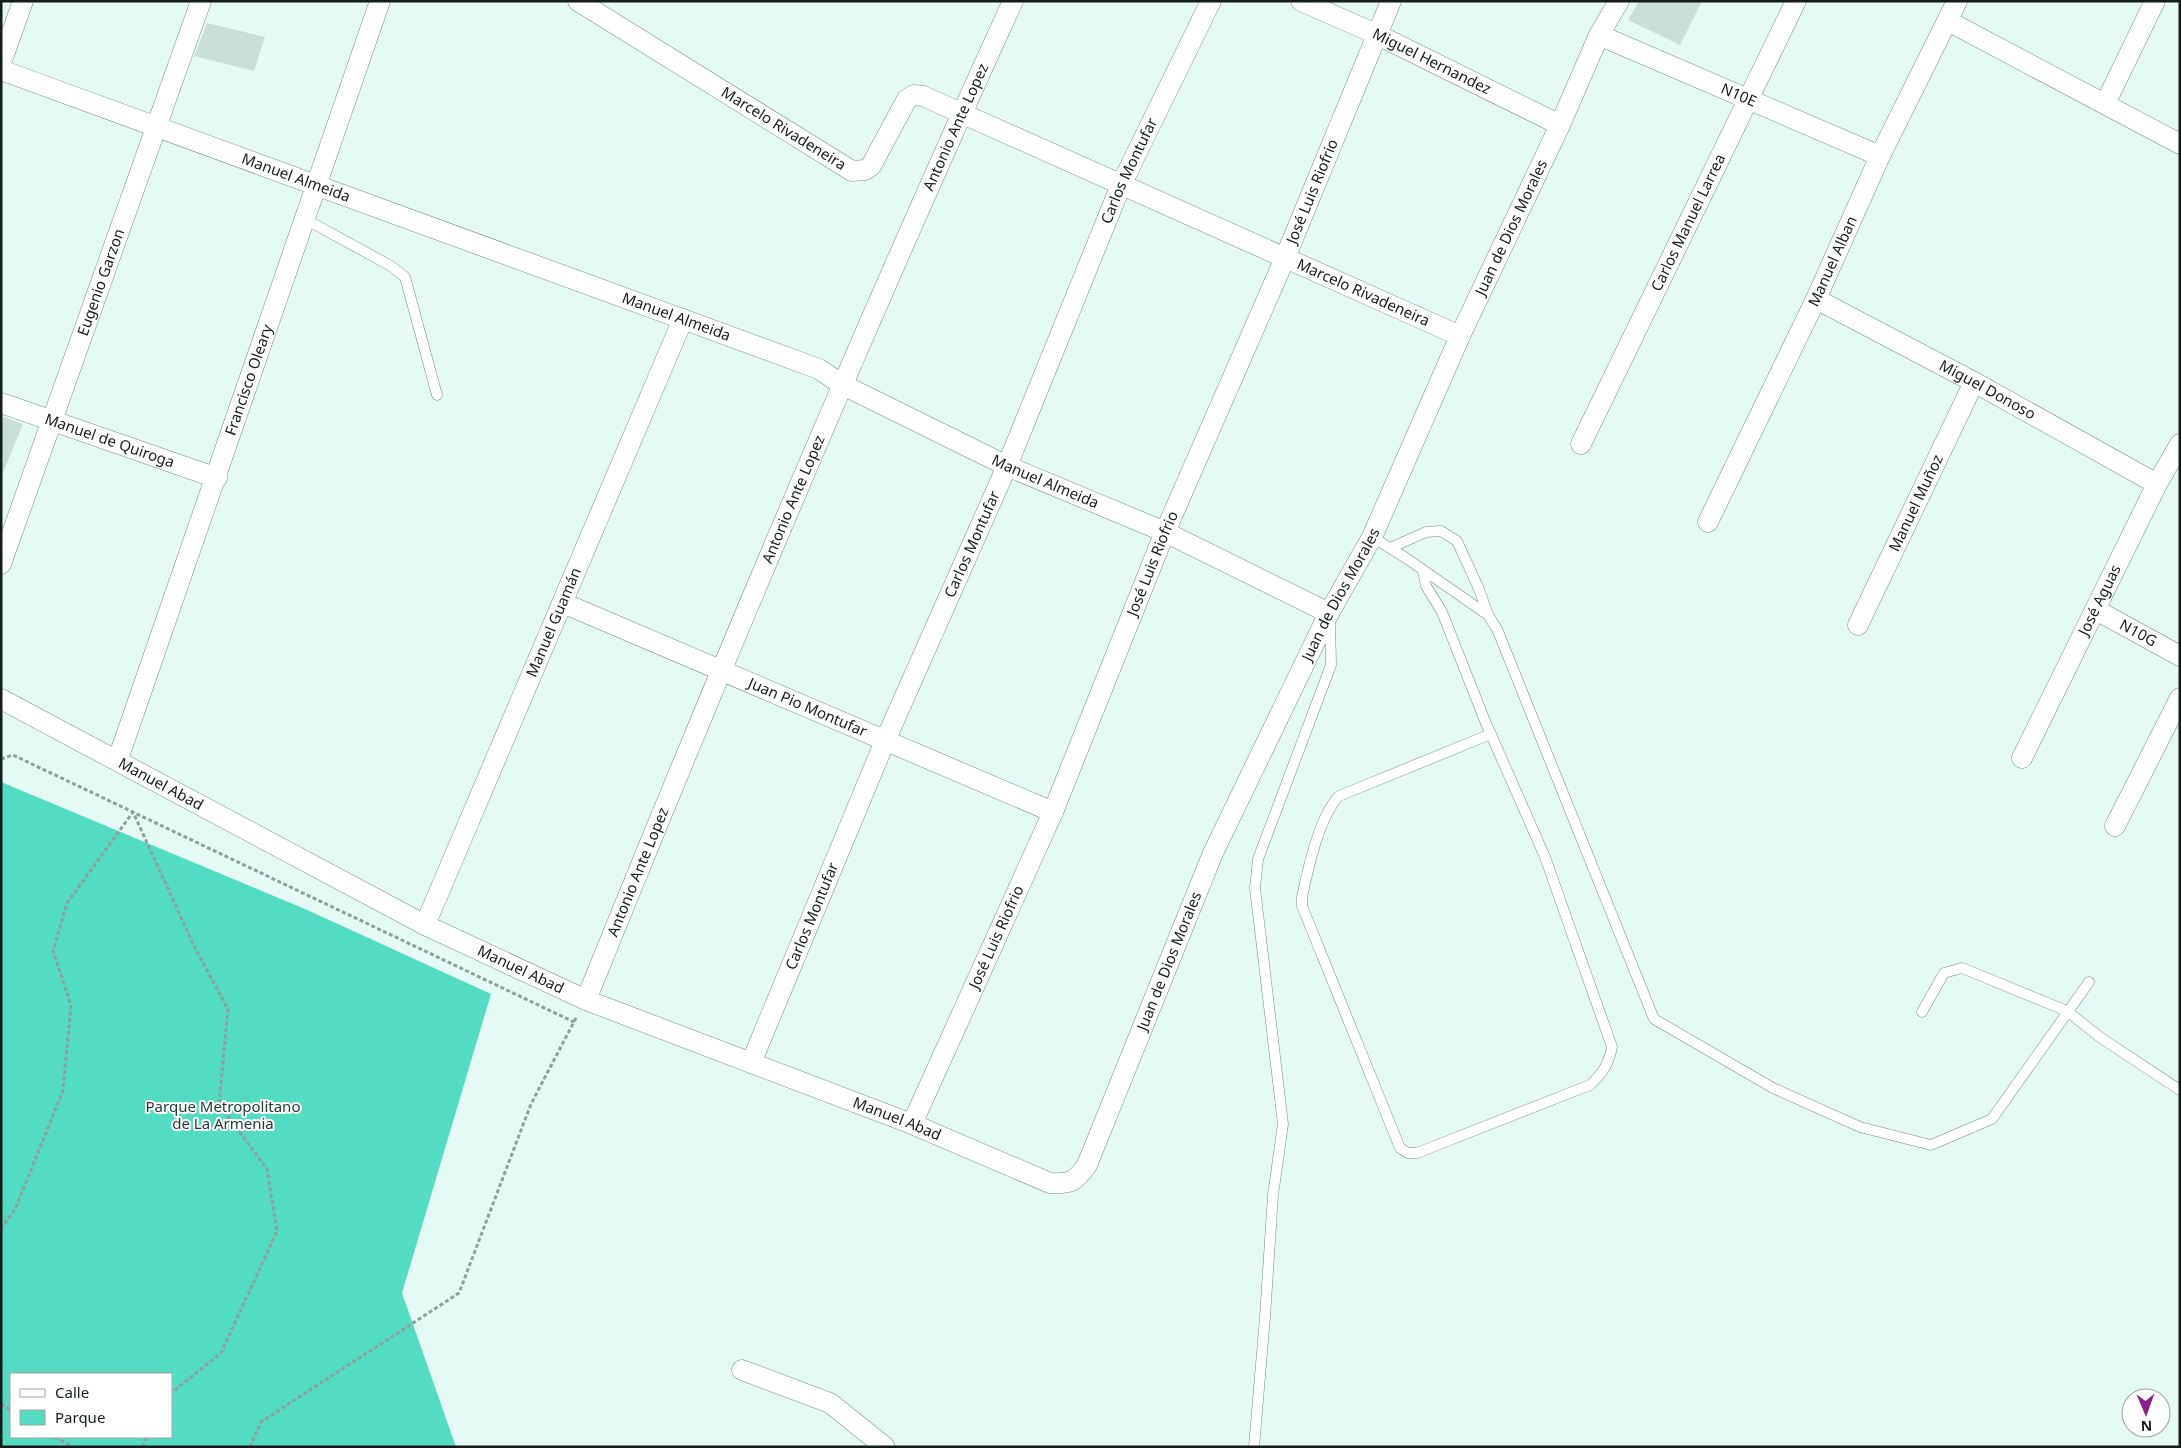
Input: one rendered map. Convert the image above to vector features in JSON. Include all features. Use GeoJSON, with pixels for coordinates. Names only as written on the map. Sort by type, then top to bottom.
{"type":"FeatureCollection","features":[{"type":"Feature","properties":{"kind":"street"},"geometry":{"type":"LineString","coordinates":[[1,63],[23,1]]}},
{"type":"Feature","properties":{"kind":"street","name":"Eugenio Garzon"},"geometry":{"type":"LineString","coordinates":[[1,564],[201,1]]}},
{"type":"Feature","properties":{"kind":"street","name":"Francisco Oleary"},"geometry":{"type":"LineString","coordinates":[[118,759],[217,478],[380,1]]}},
{"type":"Feature","properties":{"kind":"street","name":"Marcelo Rivadeneira"},"geometry":{"type":"LineString","coordinates":[[578,1],[852,171],[865,170],[871,166],[907,99],[914,95],[923,96],[1460,336]]}},
{"type":"Feature","properties":{"kind":"street","name":"Antonio Ante Lopez"},"geometry":{"type":"LineString","coordinates":[[586,1000],[720,669],[841,384],[1013,1]]}},
{"type":"Feature","properties":{"kind":"street","name":"Carlos Montufar"},"geometry":{"type":"LineString","coordinates":[[752,1063],[885,742],[1007,466],[1122,185],[1211,1]]}},
{"type":"Feature","properties":{"kind":"street","name":"Miguel Hernandez"},"geometry":{"type":"LineString","coordinates":[[1301,1],[1376,34],[1560,125]]}},
{"type":"Feature","properties":{"kind":"street","name":"José Luis Riofrio"},"geometry":{"type":"LineString","coordinates":[[912,1124],[1053,812],[1165,532],[1286,258],[1391,1]]}},
{"type":"Feature","properties":{"kind":"street","name":"Juan de Dios Morales"},"geometry":{"type":"LineString","coordinates":[[1065,1184],[1077,1180],[1088,1165],[1213,853],[1330,613],[1372,537],[1460,336],[1560,125],[1599,35],[1619,1]]}},
{"type":"Feature","properties":{"kind":"street","name":"Carlos Manuel Larrea"},"geometry":{"type":"LineString","coordinates":[[1581,444],[1796,1]]}},
{"type":"Feature","properties":{"kind":"street","name":"Manuel Alban"},"geometry":{"type":"LineString","coordinates":[[1708,522],[1816,299],[1880,156],[1957,1]]}},
{"type":"Feature","properties":{"kind":"street"},"geometry":{"type":"LineString","coordinates":[[2105,104],[2155,1]]}},
{"type":"Feature","properties":{"kind":"street"},"geometry":{"type":"LineString","coordinates":[[1948,21],[2180,144]]}},
{"type":"Feature","properties":{"kind":"street","name":"N10E"},"geometry":{"type":"LineString","coordinates":[[1599,35],[1880,156]]}},
{"type":"Feature","properties":{"kind":"street","name":"Manuel Almeida"},"geometry":{"type":"LineString","coordinates":[[1,70],[819,369],[841,384],[1007,466],[1165,532],[1330,613]]}},
{"type":"Feature","properties":{"kind":"street","name":"Miguel Donoso"},"geometry":{"type":"LineString","coordinates":[[1816,299],[1974,382],[2168,475]]}},
{"type":"Feature","properties":{"kind":"street","name":"Manuel Guamán"},"geometry":{"type":"LineString","coordinates":[[426,925],[564,604],[683,319]]}},
{"type":"Feature","properties":{"kind":"street","name":"Manuel Muñoz"},"geometry":{"type":"LineString","coordinates":[[1858,625],[1974,382]]}},
{"type":"Feature","properties":{"kind":"street","name":"Manuel de Quiroga"},"geometry":{"type":"LineString","coordinates":[[1,403],[217,478]]}},
{"type":"Feature","properties":{"kind":"street","name":"José Aguas"},"geometry":{"type":"LineString","coordinates":[[2022,758],[2096,610],[2168,475],[2180,444]]}},
{"type":"Feature","properties":{"kind":"street","name":"Juan Pio Montufar"},"geometry":{"type":"LineString","coordinates":[[564,604],[1053,812]]}},
{"type":"Feature","properties":{"kind":"street","name":"N10G"},"geometry":{"type":"LineString","coordinates":[[2096,610],[2180,656]]}},
{"type":"Feature","properties":{"kind":"street"},"geometry":{"type":"LineString","coordinates":[[2115,826],[2180,698]]}},
{"type":"Feature","properties":{"kind":"street","name":"Manuel Abad"},"geometry":{"type":"LineString","coordinates":[[1,699],[118,759],[426,925],[586,1000],[912,1124],[1050,1183],[1065,1184]]}},
{"type":"Feature","properties":{"kind":"street"},"geometry":{"type":"LineString","coordinates":[[742,1370],[830,1403],[885,1447]]}},
{"type":"Feature","properties":{"kind":"lane"},"geometry":{"type":"LineString","coordinates":[[305,219],[391,266],[405,278],[437,395]]}},
{"type":"Feature","properties":{"kind":"lane"},"geometry":{"type":"LineString","coordinates":[[1390,548],[1426,532],[1441,531],[1458,541],[1488,615],[1497,629],[1654,1019],[1773,1088],[1860,1127],[1931,1145],[1992,1119],[2089,982]]}},
{"type":"Feature","properties":{"kind":"lane"},"geometry":{"type":"LineString","coordinates":[[1372,537],[1488,615]]}},
{"type":"Feature","properties":{"kind":"lane"},"geometry":{"type":"LineString","coordinates":[[1423,572],[1426,586],[1442,612],[1490,734],[1545,856],[1612,1047],[1604,1072],[1590,1085],[1417,1153],[1408,1153],[1400,1148],[1302,906],[1302,897],[1322,827],[1339,796],[1490,734]]}},
{"type":"Feature","properties":{"kind":"lane"},"geometry":{"type":"LineString","coordinates":[[1254,1447],[1266,1317],[1273,1195],[1283,1124],[1255,888],[1258,859],[1331,665],[1330,613]]}},
{"type":"Feature","properties":{"kind":"lane"},"geometry":{"type":"LineString","coordinates":[[1922,1012],[1944,973],[1962,968],[2067,1011],[2101,1038],[2180,1090]]}},
{"type":"Feature","properties":{"kind":"path"},"geometry":{"type":"LineString","coordinates":[[1,759],[13,755],[574,1022]]}},
{"type":"Feature","properties":{"kind":"path"},"geometry":{"type":"LineString","coordinates":[[1,1229],[15,1209],[63,1090],[71,1004],[53,952],[67,902],[133,812]]}},
{"type":"Feature","properties":{"kind":"path"},"geometry":{"type":"LineString","coordinates":[[133,812],[195,948],[228,1008],[218,1104],[267,1169],[277,1231],[221,1353],[172,1392]]}},
{"type":"Feature","properties":{"kind":"path"},"geometry":{"type":"LineString","coordinates":[[250,1447],[261,1422],[459,1293],[531,1104],[586,1000]]}},
{"type":"Feature","properties":{"kind":"path"},"geometry":{"type":"LineString","coordinates":[[57,1438],[72,1447]]}},
{"type":"Feature","properties":{"kind":"green space","name":"Parque Metropolitano de La Armenia"},"geometry":{"type":"Polygon","coordinates":[[[1,782],[305,909],[491,994],[402,1293],[456,1447],[1,1447],[1,782]]]}},
{"type":"Feature","properties":{"kind":"building"},"geometry":{"type":"Polygon","coordinates":[[[1639,1],[1702,1],[1680,45],[1628,20],[1639,1]]]}},
{"type":"Feature","properties":{"kind":"building"},"geometry":{"type":"Polygon","coordinates":[[[207,23],[265,37],[254,71],[194,56],[207,23]]]}},
{"type":"Feature","properties":{"kind":"building"},"geometry":{"type":"Polygon","coordinates":[[[1,416],[23,424],[2,475],[1,475],[1,416]]]}}]}
